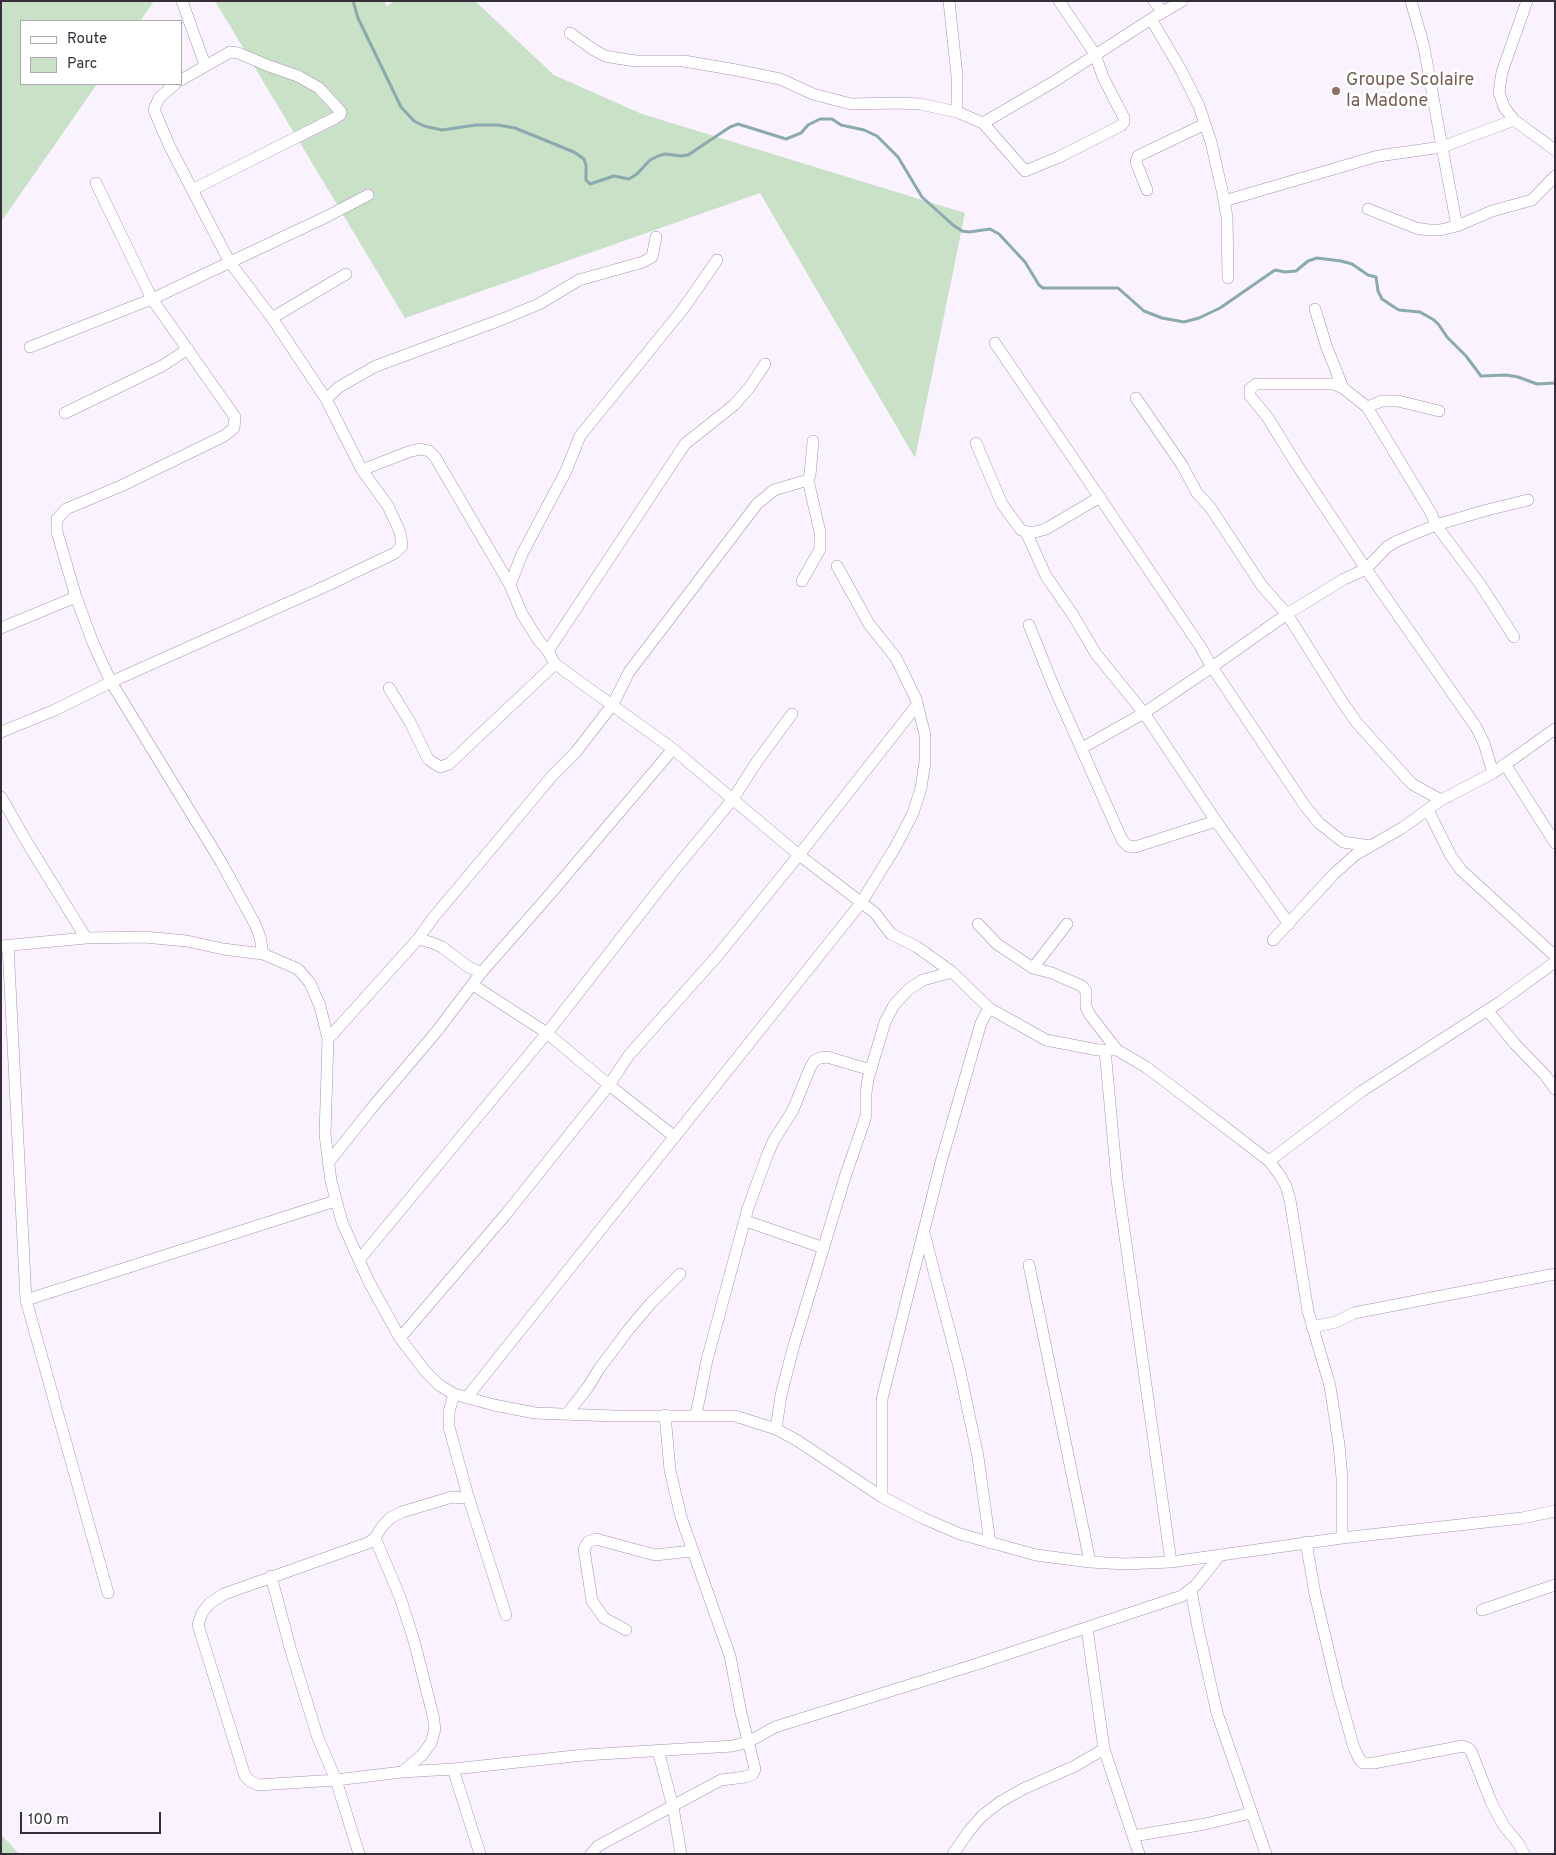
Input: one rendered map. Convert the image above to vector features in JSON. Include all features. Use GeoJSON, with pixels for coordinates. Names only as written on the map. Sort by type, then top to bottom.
{"type":"FeatureCollection","features":[{"type":"Feature","properties":{"kind":"street"},"geometry":{"type":"LineString","coordinates":[[182,1],[205,65]]}},
{"type":"Feature","properties":{"kind":"street"},"geometry":{"type":"LineString","coordinates":[[950,1],[957,76],[958,112]]}},
{"type":"Feature","properties":{"kind":"street"},"geometry":{"type":"LineString","coordinates":[[570,33],[605,56],[636,60],[684,61],[736,70],[780,80],[814,94],[851,104],[912,104],[958,112],[982,123],[1025,171],[1059,157],[1122,125],[1124,118],[1095,54],[1059,1]]}},
{"type":"Feature","properties":{"kind":"street"},"geometry":{"type":"LineString","coordinates":[[1154,1],[1163,12]]}},
{"type":"Feature","properties":{"kind":"street"},"geometry":{"type":"LineString","coordinates":[[982,123],[1055,81],[1095,54],[1182,1]]}},
{"type":"Feature","properties":{"kind":"street"},"geometry":{"type":"LineString","coordinates":[[1412,1],[1424,47],[1457,226]]}},
{"type":"Feature","properties":{"kind":"street"},"geometry":{"type":"LineString","coordinates":[[1527,1],[1502,72],[1500,92],[1504,107],[1514,120],[1555,150]]}},
{"type":"Feature","properties":{"kind":"street"},"geometry":{"type":"LineString","coordinates":[[1151,19],[1181,70],[1199,106],[1211,142],[1227,217],[1228,278]]}},
{"type":"Feature","properties":{"kind":"street"},"geometry":{"type":"LineString","coordinates":[[182,79],[230,52],[238,53],[298,76],[319,88],[342,112],[340,115],[192,190]]}},
{"type":"Feature","properties":{"kind":"street"},"geometry":{"type":"LineString","coordinates":[[1,732],[55,710],[111,682],[395,554],[402,546],[400,532],[388,506],[362,470],[326,399],[272,318],[229,261],[161,128],[154,110],[159,98],[174,85]]}},
{"type":"Feature","properties":{"kind":"street"},"geometry":{"type":"LineString","coordinates":[[1224,201],[1378,156],[1442,147],[1514,120]]}},
{"type":"Feature","properties":{"kind":"street"},"geometry":{"type":"LineString","coordinates":[[1147,190],[1136,162],[1138,156],[1205,124]]}},
{"type":"Feature","properties":{"kind":"street"},"geometry":{"type":"LineString","coordinates":[[1368,209],[1422,230],[1440,230],[1457,226],[1492,211],[1532,200],[1555,176]]}},
{"type":"Feature","properties":{"kind":"street"},"geometry":{"type":"LineString","coordinates":[[96,183],[152,299],[235,417],[234,428],[224,436],[129,482],[66,509],[57,519],[57,532],[76,597],[93,643],[111,682],[221,862],[255,924],[263,954]]}},
{"type":"Feature","properties":{"kind":"street"},"geometry":{"type":"LineString","coordinates":[[30,347],[152,299],[229,261],[328,216],[368,195]]}},
{"type":"Feature","properties":{"kind":"street"},"geometry":{"type":"LineString","coordinates":[[326,399],[339,387],[376,366],[539,304],[579,280],[643,262],[652,257],[656,237]]}},
{"type":"Feature","properties":{"kind":"street"},"geometry":{"type":"LineString","coordinates":[[510,585],[522,554],[566,471],[580,436],[683,309],[717,260]]}},
{"type":"Feature","properties":{"kind":"street"},"geometry":{"type":"LineString","coordinates":[[272,318],[346,274]]}},
{"type":"Feature","properties":{"kind":"street"},"geometry":{"type":"LineString","coordinates":[[1315,309],[1327,348],[1343,388]]}},
{"type":"Feature","properties":{"kind":"street"},"geometry":{"type":"LineString","coordinates":[[995,343],[1200,646],[1305,806],[1319,823],[1342,842],[1370,846]]}},
{"type":"Feature","properties":{"kind":"street"},"geometry":{"type":"LineString","coordinates":[[65,413],[162,366],[188,348]]}},
{"type":"Feature","properties":{"kind":"street"},"geometry":{"type":"LineString","coordinates":[[548,651],[684,444],[734,404],[749,388],[765,364]]}},
{"type":"Feature","properties":{"kind":"street"},"geometry":{"type":"LineString","coordinates":[[1493,773],[1484,744],[1476,727],[1366,569],[1268,418],[1250,396],[1250,389],[1256,384],[1333,384],[1343,388],[1367,407],[1431,513],[1436,525],[1480,584],[1514,637]]}},
{"type":"Feature","properties":{"kind":"street"},"geometry":{"type":"LineString","coordinates":[[1136,398],[1182,465],[1197,493],[1215,515],[1262,586],[1287,614],[1357,723],[1412,784],[1441,800]]}},
{"type":"Feature","properties":{"kind":"street"},"geometry":{"type":"LineString","coordinates":[[1367,407],[1382,402],[1398,401],[1439,411]]}},
{"type":"Feature","properties":{"kind":"street"},"geometry":{"type":"LineString","coordinates":[[802,581],[820,550],[820,532],[808,480],[813,441]]}},
{"type":"Feature","properties":{"kind":"street"},"geometry":{"type":"LineString","coordinates":[[976,444],[1002,504],[1021,530],[1035,532],[1046,529],[1100,497]]}},
{"type":"Feature","properties":{"kind":"street"},"geometry":{"type":"LineString","coordinates":[[362,470],[408,452],[420,449],[429,451],[435,457],[510,585],[522,614],[555,664],[673,749],[799,856],[875,913],[891,934],[917,947],[952,972],[989,1008],[1046,1040],[1105,1050],[1117,1050]]}},
{"type":"Feature","properties":{"kind":"street"},"geometry":{"type":"LineString","coordinates":[[328,1039],[418,939],[433,918],[552,776],[576,752],[613,704],[629,672],[757,504],[774,490],[808,480]]}},
{"type":"Feature","properties":{"kind":"street"},"geometry":{"type":"LineString","coordinates":[[1082,748],[1144,713],[1287,614],[1344,579],[1366,569],[1387,546],[1436,525],[1528,500]]}},
{"type":"Feature","properties":{"kind":"street"},"geometry":{"type":"LineString","coordinates":[[1026,532],[1046,576],[1073,615],[1096,654],[1144,713],[1216,821],[1289,924]]}},
{"type":"Feature","properties":{"kind":"street"},"geometry":{"type":"LineString","coordinates":[[467,1397],[861,903],[896,846],[912,813],[921,788],[924,762],[925,735],[917,705],[909,683],[896,658],[869,624],[837,566]]}},
{"type":"Feature","properties":{"kind":"street"},"geometry":{"type":"LineString","coordinates":[[1,628],[76,597]]}},
{"type":"Feature","properties":{"kind":"street"},"geometry":{"type":"LineString","coordinates":[[1029,625],[1053,685],[1122,840],[1128,846],[1135,847],[1216,821]]}},
{"type":"Feature","properties":{"kind":"street"},"geometry":{"type":"LineString","coordinates":[[389,688],[410,722],[428,759],[440,767],[449,764],[555,664]]}},
{"type":"Feature","properties":{"kind":"street"},"geometry":{"type":"LineString","coordinates":[[400,1338],[506,1214],[609,1085],[629,1055],[718,955],[799,856],[917,705]]}},
{"type":"Feature","properties":{"kind":"street"},"geometry":{"type":"LineString","coordinates":[[359,1260],[547,1033],[671,874],[733,799],[756,763],[792,714]]}},
{"type":"Feature","properties":{"kind":"street"},"geometry":{"type":"LineString","coordinates":[[1273,940],[1339,869],[1356,855],[1402,828],[1441,800],[1493,773],[1555,729]]}},
{"type":"Feature","properties":{"kind":"street"},"geometry":{"type":"LineString","coordinates":[[328,1163],[437,1031],[481,973],[673,749]]}},
{"type":"Feature","properties":{"kind":"street"},"geometry":{"type":"LineString","coordinates":[[1505,764],[1555,843]]}},
{"type":"Feature","properties":{"kind":"street"},"geometry":{"type":"LineString","coordinates":[[1,797],[86,938]]}},
{"type":"Feature","properties":{"kind":"street"},"geometry":{"type":"LineString","coordinates":[[1428,810],[1451,856],[1461,870],[1555,956]]}},
{"type":"Feature","properties":{"kind":"street"},"geometry":{"type":"LineString","coordinates":[[978,924],[997,944],[1033,968],[1052,973],[1082,986],[1086,991],[1086,1007],[1090,1016],[1117,1050],[1146,1067],[1174,1088],[1269,1162],[1279,1174],[1286,1186],[1290,1200],[1312,1327],[1330,1386],[1342,1478],[1342,1538]]}},
{"type":"Feature","properties":{"kind":"street"},"geometry":{"type":"LineString","coordinates":[[1033,968],[1067,924]]}},
{"type":"Feature","properties":{"kind":"street"},"geometry":{"type":"LineString","coordinates":[[108,1593],[26,1300],[4,945],[86,938],[144,937],[187,941],[224,949],[263,954],[298,969],[310,983],[320,1006],[328,1039],[325,1135],[335,1202],[342,1222],[368,1282],[400,1338],[425,1371],[439,1385],[454,1394],[494,1405],[535,1413],[735,1416],[776,1429],[798,1441],[882,1497],[952,1531],[1036,1555],[1090,1562],[1125,1564],[1171,1562],[1306,1542],[1522,1518],[1555,1511]]}},
{"type":"Feature","properties":{"kind":"street"},"geometry":{"type":"LineString","coordinates":[[418,939],[442,947],[467,966],[481,973]]}},
{"type":"Feature","properties":{"kind":"street"},"geometry":{"type":"LineString","coordinates":[[1269,1162],[1362,1090],[1487,1010],[1555,962]]}},
{"type":"Feature","properties":{"kind":"street"},"geometry":{"type":"LineString","coordinates":[[776,1429],[781,1395],[794,1345],[845,1177],[866,1115],[866,1093],[885,1022],[894,1005],[909,989],[923,980],[952,972]]}},
{"type":"Feature","properties":{"kind":"street"},"geometry":{"type":"LineString","coordinates":[[473,985],[547,1033],[675,1137]]}},
{"type":"Feature","properties":{"kind":"street"},"geometry":{"type":"LineString","coordinates":[[882,1497],[882,1399],[941,1162],[981,1022],[989,1008]]}},
{"type":"Feature","properties":{"kind":"street"},"geometry":{"type":"LineString","coordinates":[[1487,1010],[1515,1044],[1545,1075],[1555,1089]]}},
{"type":"Feature","properties":{"kind":"street"},"geometry":{"type":"LineString","coordinates":[[1105,1050],[1109,1113],[1117,1180],[1171,1562]]}},
{"type":"Feature","properties":{"kind":"street"},"geometry":{"type":"LineString","coordinates":[[696,1415],[707,1360],[748,1208],[766,1156],[793,1110],[814,1061],[827,1057],[871,1070]]}},
{"type":"Feature","properties":{"kind":"street"},"geometry":{"type":"LineString","coordinates":[[26,1300],[335,1202]]}},
{"type":"Feature","properties":{"kind":"street"},"geometry":{"type":"LineString","coordinates":[[746,1221],[824,1248]]}},
{"type":"Feature","properties":{"kind":"street"},"geometry":{"type":"LineString","coordinates":[[924,1231],[959,1367],[978,1457],[990,1543]]}},
{"type":"Feature","properties":{"kind":"street"},"geometry":{"type":"LineString","coordinates":[[1029,1265],[1090,1562]]}},
{"type":"Feature","properties":{"kind":"street"},"geometry":{"type":"LineString","coordinates":[[567,1414],[629,1329],[651,1303],[680,1274]]}},
{"type":"Feature","properties":{"kind":"street"},"geometry":{"type":"LineString","coordinates":[[1312,1327],[1336,1322],[1354,1313],[1555,1274]]}},
{"type":"Feature","properties":{"kind":"street"},"geometry":{"type":"LineString","coordinates":[[454,1394],[449,1412],[449,1427],[468,1496],[506,1614]]}},
{"type":"Feature","properties":{"kind":"street"},"geometry":{"type":"LineString","coordinates":[[591,1854],[598,1846],[721,1780],[745,1777],[752,1774],[755,1769],[741,1713],[730,1656],[681,1517],[670,1470],[665,1415]]}},
{"type":"Feature","properties":{"kind":"street"},"geometry":{"type":"LineString","coordinates":[[468,1496],[461,1498],[452,1497],[402,1512],[390,1518],[375,1538],[368,1543],[271,1576],[224,1594],[210,1603],[202,1614],[198,1625],[244,1776],[250,1781],[258,1785],[336,1780],[402,1772],[584,1756],[733,1746],[748,1742],[775,1727],[1182,1596],[1191,1590],[1220,1555]]}},
{"type":"Feature","properties":{"kind":"street"},"geometry":{"type":"LineString","coordinates":[[375,1538],[400,1597],[414,1640],[435,1730],[431,1743],[422,1755],[402,1772]]}},
{"type":"Feature","properties":{"kind":"street"},"geometry":{"type":"LineString","coordinates":[[626,1630],[604,1618],[592,1601],[584,1549],[588,1542],[596,1539],[655,1555],[692,1551]]}},
{"type":"Feature","properties":{"kind":"street"},"geometry":{"type":"LineString","coordinates":[[1306,1542],[1315,1594],[1338,1691],[1354,1748],[1360,1760],[1363,1763],[1374,1763],[1463,1746],[1468,1748],[1492,1804],[1504,1826],[1518,1843],[1524,1854]]}},
{"type":"Feature","properties":{"kind":"street"},"geometry":{"type":"LineString","coordinates":[[271,1576],[291,1651],[318,1738],[336,1780],[359,1854]]}},
{"type":"Feature","properties":{"kind":"street"},"geometry":{"type":"LineString","coordinates":[[1482,1610],[1555,1585]]}},
{"type":"Feature","properties":{"kind":"street"},"geometry":{"type":"LineString","coordinates":[[1191,1590],[1218,1713],[1266,1854]]}},
{"type":"Feature","properties":{"kind":"street"},"geometry":{"type":"LineString","coordinates":[[1087,1628],[1104,1749],[1139,1854]]}},
{"type":"Feature","properties":{"kind":"street"},"geometry":{"type":"LineString","coordinates":[[953,1854],[969,1830],[982,1816],[1000,1802],[1023,1789],[1076,1766],[1104,1749]]}},
{"type":"Feature","properties":{"kind":"street"},"geometry":{"type":"LineString","coordinates":[[658,1750],[673,1807],[681,1854]]}},
{"type":"Feature","properties":{"kind":"street"},"geometry":{"type":"LineString","coordinates":[[453,1769],[480,1854]]}},
{"type":"Feature","properties":{"kind":"street"},"geometry":{"type":"LineString","coordinates":[[1132,1836],[1205,1824],[1251,1812]]}},
{"type":"Feature","properties":{"kind":"green space"},"geometry":{"type":"Polygon","coordinates":[[[1,1],[154,1],[141,20],[20,20],[20,85],[96,85],[1,222],[1,1]]]}},
{"type":"Feature","properties":{"kind":"green space"},"geometry":{"type":"Polygon","coordinates":[[[215,1],[384,1],[387,6],[394,1],[475,1],[554,75],[642,114],[965,213],[915,458],[760,193],[405,318],[215,1]]]}},
{"type":"Feature","properties":{"kind":"green space"},"geometry":{"type":"Polygon","coordinates":[[[1,1834],[19,1854],[1,1854],[1,1834]]]}},
{"type":"Feature","properties":{"kind":"waterway"},"geometry":{"type":"LineString","coordinates":[[353,1],[358,18],[401,107],[414,121],[424,126],[442,130],[476,125],[498,125],[515,128],[574,152],[584,159],[586,180],[590,184],[614,176],[629,179],[637,174],[650,160],[665,154],[688,155],[730,127],[738,124],[786,139],[801,133],[808,125],[820,119],[832,119],[841,125],[864,130],[877,136],[898,157],[922,197],[962,231],[990,229],[999,234],[1025,262],[1039,285],[1043,288],[1118,288],[1144,311],[1162,318],[1184,322],[1199,318],[1220,308],[1275,270],[1285,272],[1296,271],[1308,261],[1317,258],[1341,261],[1352,264],[1368,275],[1376,277],[1378,291],[1382,299],[1394,307],[1399,310],[1420,312],[1434,320],[1481,376],[1506,375],[1537,384],[1555,383]]}},
{"type":"Feature","properties":{"kind":"place","name":"Groupe Scolaire la Madone"},"geometry":{"type":"Point","coordinates":[1336,91]}}]}
